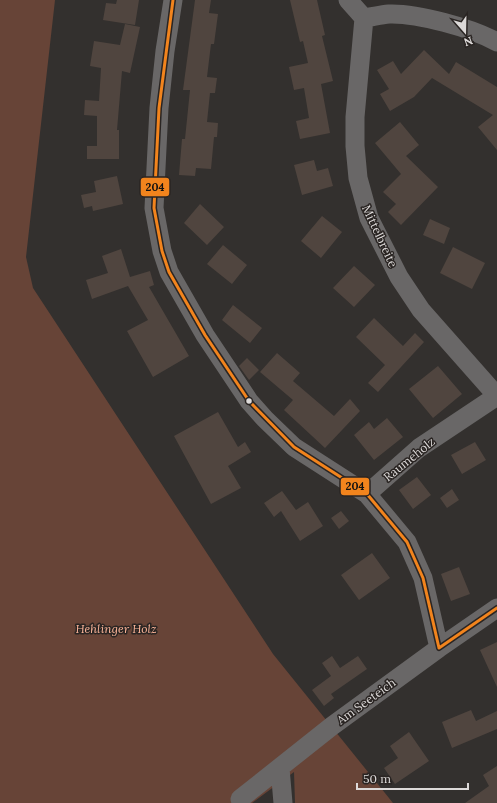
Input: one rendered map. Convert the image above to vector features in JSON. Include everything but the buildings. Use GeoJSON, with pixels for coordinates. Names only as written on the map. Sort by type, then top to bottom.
{"type":"FeatureCollection","features":[{"type":"Feature","properties":{"kind":"street"},"geometry":{"type":"LineString","coordinates":[[173,0],[165,51],[159,108],[154,208],[162,251],[170,272],[205,335],[249,401],[294,447],[367,494],[407,542],[423,578],[438,648]]}},
{"type":"Feature","properties":{"kind":"street"},"geometry":{"type":"LineString","coordinates":[[348,0],[364,18],[389,14],[424,18],[458,27],[497,42]]}},
{"type":"Feature","properties":{"kind":"street","name":"Mittelbreite"},"geometry":{"type":"LineString","coordinates":[[364,18],[355,117],[355,146],[358,178],[370,218],[399,276],[421,310],[497,396]]}},
{"type":"Feature","properties":{"kind":"street","name":"Raumeholz"},"geometry":{"type":"LineString","coordinates":[[367,494],[419,448],[497,396]]}},
{"type":"Feature","properties":{"kind":"street","name":"Am Seeteich"},"geometry":{"type":"LineString","coordinates":[[240,799],[332,726],[438,648],[497,608]]}},
{"type":"Feature","properties":{"kind":"street"},"geometry":{"type":"LineString","coordinates":[[280,768],[284,803]]}},
{"type":"Feature","properties":{"kind":"green space","name":"Hehlinger Holz"},"geometry":{"type":"Polygon","coordinates":[[[0,0],[55,0],[26,257],[33,288],[273,654],[393,803],[295,803],[294,772],[252,803],[0,803],[0,0]]]}},
{"type":"Feature","properties":{"kind":"transit line","name":"204"},"geometry":{"type":"LineString","coordinates":[[173,0],[159,108],[154,208],[162,251],[169,272],[205,335],[249,401],[294,447],[367,494],[407,542],[423,578],[439,648]]}},
{"type":"Feature","properties":{"kind":"transit line","name":"204"},"geometry":{"type":"LineString","coordinates":[[439,648],[497,608]]}}]}
